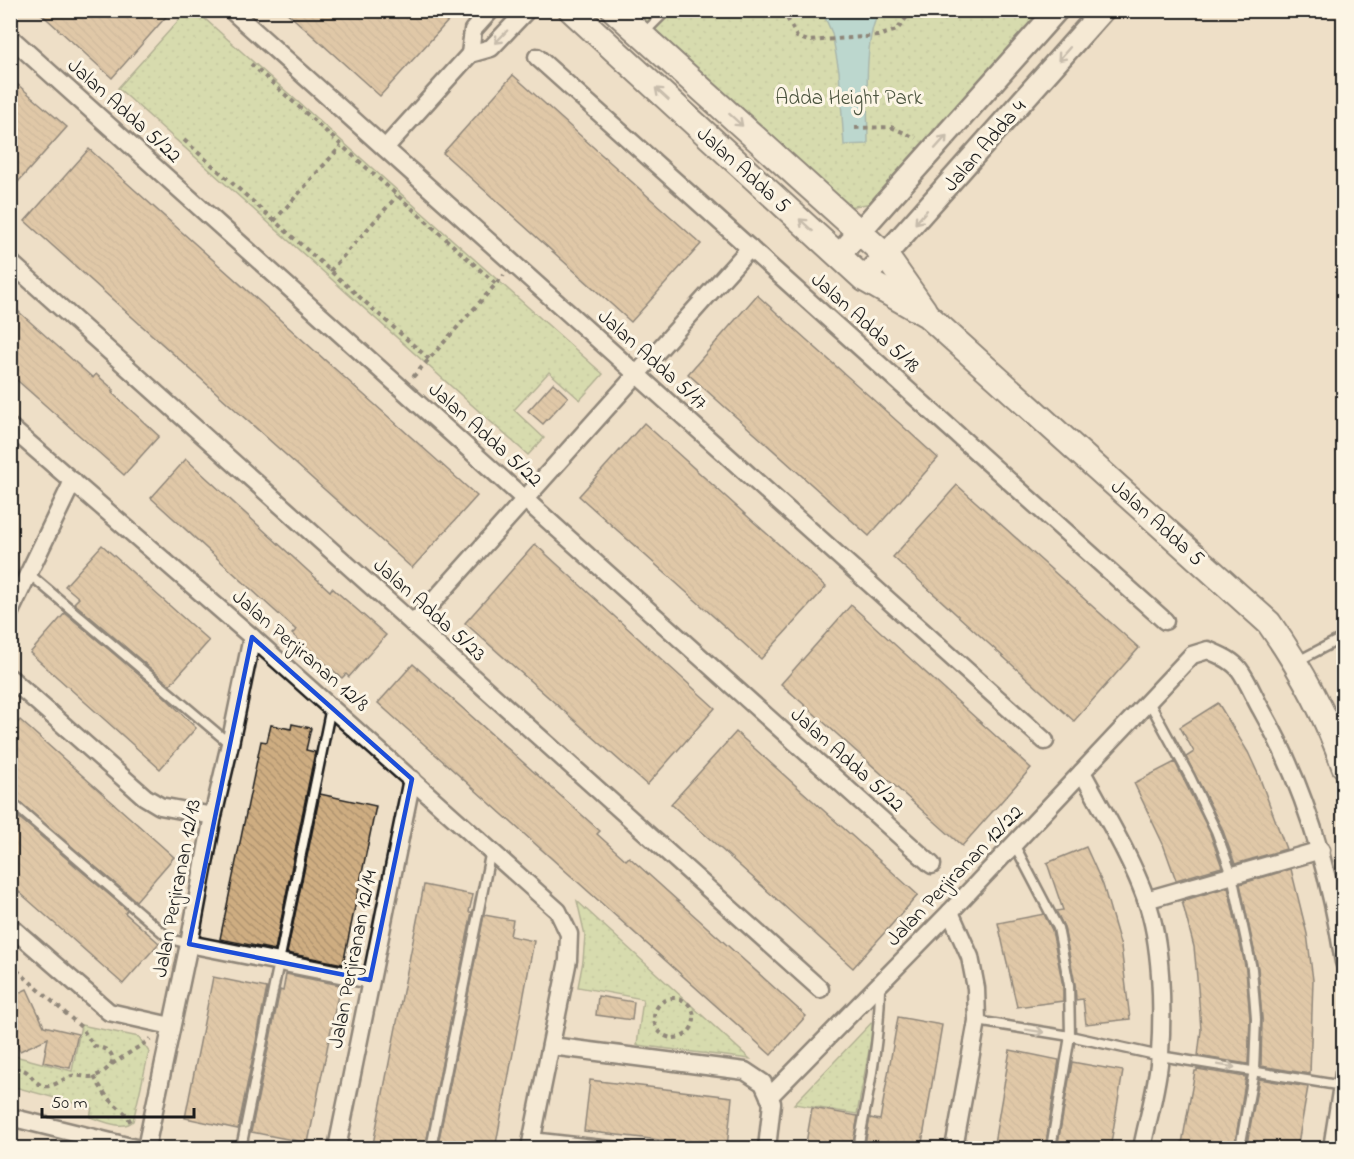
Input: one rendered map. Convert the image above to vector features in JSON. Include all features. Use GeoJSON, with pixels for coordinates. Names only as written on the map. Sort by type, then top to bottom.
{"type":"FeatureCollection","features":[{"type":"Feature","properties":{"kind":"main road","name":"Jalan Adda 5"},"geometry":{"type":"LineString","coordinates":[[571,10],[864,279],[927,315],[1269,623],[1296,662],[1334,736],[1344,766]]}},
{"type":"Feature","properties":{"kind":"main road","name":"Jalan Adda 5"},"geometry":{"type":"LineString","coordinates":[[614,10],[886,256],[927,315]]}},
{"type":"Feature","properties":{"kind":"street","name":"Jalan Adda 5/17"},"geometry":{"type":"LineString","coordinates":[[231,10],[1046,741]]}},
{"type":"Feature","properties":{"kind":"street"},"geometry":{"type":"LineString","coordinates":[[470,54],[473,30],[491,10]]}},
{"type":"Feature","properties":{"kind":"street"},"geometry":{"type":"LineString","coordinates":[[385,148],[470,54],[491,48],[527,10]]}},
{"type":"Feature","properties":{"kind":"street","name":"Jalan Adda 4"},"geometry":{"type":"LineString","coordinates":[[839,255],[1057,10]]}},
{"type":"Feature","properties":{"kind":"street","name":"Jalan Adda 4"},"geometry":{"type":"LineString","coordinates":[[864,279],[1102,10]]}},
{"type":"Feature","properties":{"kind":"street","name":"Jalan Adda 5/22"},"geometry":{"type":"LineString","coordinates":[[10,37],[932,865]]}},
{"type":"Feature","properties":{"kind":"street","name":"Jalan Adda 5/18"},"geometry":{"type":"LineString","coordinates":[[537,57],[1165,621]]}},
{"type":"Feature","properties":{"kind":"street"},"geometry":{"type":"LineString","coordinates":[[414,624],[750,248]]}},
{"type":"Feature","properties":{"kind":"street","name":"Jalan Adda 5/23"},"geometry":{"type":"LineString","coordinates":[[10,262],[820,989]]}},
{"type":"Feature","properties":{"kind":"street","name":"Jalan Perjiranan 12/8"},"geometry":{"type":"LineString","coordinates":[[10,426],[252,636],[558,911],[569,934],[568,960],[551,1046]]}},
{"type":"Feature","properties":{"kind":"street"},"geometry":{"type":"LineString","coordinates":[[10,612],[73,481]]}},
{"type":"Feature","properties":{"kind":"street","name":"Jalan Perjiranan 12/13"},"geometry":{"type":"LineString","coordinates":[[146,1149],[252,636]]}},
{"type":"Feature","properties":{"kind":"street","name":"Jalan Perjiranan 12/22"},"geometry":{"type":"LineString","coordinates":[[769,1097],[950,912],[1192,655],[1208,650],[1225,657],[1238,669],[1272,728],[1300,788],[1321,850]]}},
{"type":"Feature","properties":{"kind":"street"},"geometry":{"type":"LineString","coordinates":[[10,678],[145,797],[160,806],[213,816]]}},
{"type":"Feature","properties":{"kind":"street"},"geometry":{"type":"LineString","coordinates":[[1082,772],[1116,834],[1146,900],[1159,956],[1160,1056],[1142,1149]]}},
{"type":"Feature","properties":{"kind":"street","name":"Jalan Perjiranan 12/14"},"geometry":{"type":"LineString","coordinates":[[337,1149],[412,779]]}},
{"type":"Feature","properties":{"kind":"street"},"geometry":{"type":"LineString","coordinates":[[1146,900],[1321,850],[1344,962]]}},
{"type":"Feature","properties":{"kind":"street"},"geometry":{"type":"LineString","coordinates":[[950,912],[970,957],[976,988],[977,1021],[954,1149]]}},
{"type":"Feature","properties":{"kind":"street"},"geometry":{"type":"LineString","coordinates":[[10,926],[109,1012],[171,1026]]}},
{"type":"Feature","properties":{"kind":"street"},"geometry":{"type":"LineString","coordinates":[[189,944],[370,980]]}},
{"type":"Feature","properties":{"kind":"street"},"geometry":{"type":"LineString","coordinates":[[531,1143],[551,1046],[745,1071],[763,1083],[772,1103],[767,1149]]}},
{"type":"Feature","properties":{"kind":"street"},"geometry":{"type":"LineString","coordinates":[[1332,1149],[1343,1079]]}},
{"type":"Feature","properties":{"kind":"street"},"geometry":{"type":"LineString","coordinates":[[10,1117],[135,1140]]}},
{"type":"Feature","properties":{"kind":"lane"},"geometry":{"type":"LineString","coordinates":[[642,35],[667,10]]}},
{"type":"Feature","properties":{"kind":"lane"},"geometry":{"type":"LineString","coordinates":[[28,573],[230,744]]}},
{"type":"Feature","properties":{"kind":"lane"},"geometry":{"type":"LineString","coordinates":[[1296,662],[1325,645],[1338,640],[1344,641]]}},
{"type":"Feature","properties":{"kind":"lane"},"geometry":{"type":"LineString","coordinates":[[1149,702],[1190,777],[1216,831],[1232,875],[1252,969],[1256,1019],[1254,1070],[1240,1149]]}},
{"type":"Feature","properties":{"kind":"lane"},"geometry":{"type":"LineString","coordinates":[[241,1149],[331,706]]}},
{"type":"Feature","properties":{"kind":"lane"},"geometry":{"type":"LineString","coordinates":[[10,801],[170,939],[189,944]]}},
{"type":"Feature","properties":{"kind":"lane"},"geometry":{"type":"LineString","coordinates":[[1014,844],[1058,928],[1069,985],[1070,1036],[1051,1149]]}},
{"type":"Feature","properties":{"kind":"lane"},"geometry":{"type":"LineString","coordinates":[[431,1149],[491,850]]}},
{"type":"Feature","properties":{"kind":"lane"},"geometry":{"type":"LineString","coordinates":[[858,1149],[876,1048],[880,984]]}},
{"type":"Feature","properties":{"kind":"lane"},"geometry":{"type":"LineString","coordinates":[[977,1021],[1070,1036],[1160,1056],[1254,1070],[1343,1079]]}},
{"type":"Feature","properties":{"kind":"lane"},"geometry":{"type":"LineString","coordinates":[[531,1143],[628,1149]]}},
{"type":"Feature","properties":{"kind":"path"},"geometry":{"type":"LineString","coordinates":[[783,10],[797,37],[808,41],[878,36],[897,30],[912,10]]}},
{"type":"Feature","properties":{"kind":"path"},"geometry":{"type":"LineString","coordinates":[[251,64],[496,284]]}},
{"type":"Feature","properties":{"kind":"path"},"geometry":{"type":"LineString","coordinates":[[855,128],[891,127],[936,147]]}},
{"type":"Feature","properties":{"kind":"path"},"geometry":{"type":"LineString","coordinates":[[184,140],[429,359]]}},
{"type":"Feature","properties":{"kind":"path"},"geometry":{"type":"LineString","coordinates":[[274,221],[341,146]]}},
{"type":"Feature","properties":{"kind":"path"},"geometry":{"type":"LineString","coordinates":[[330,271],[397,196]]}},
{"type":"Feature","properties":{"kind":"path"},"geometry":{"type":"LineString","coordinates":[[402,389],[514,264]]}},
{"type":"Feature","properties":{"kind":"path"},"geometry":{"type":"LineString","coordinates":[[10,964],[81,1027],[94,1046],[108,1049],[113,1054],[111,1064]]}},
{"type":"Feature","properties":{"kind":"path"},"geometry":{"type":"LineString","coordinates":[[670,998],[685,1002],[694,1015],[690,1030],[685,1036],[677,1038],[662,1035],[656,1029],[654,1022],[657,1007],[670,998]]}},
{"type":"Feature","properties":{"kind":"path"},"geometry":{"type":"LineString","coordinates":[[10,1070],[19,1068],[26,1070],[38,1084],[44,1086],[51,1086],[69,1076],[94,1077],[171,1026]]}},
{"type":"Feature","properties":{"kind":"path"},"geometry":{"type":"LineString","coordinates":[[94,1077],[113,1104],[127,1115],[135,1140]]}},
{"type":"Feature","properties":{"kind":"highlighted area"},"geometry":{"type":"Polygon","coordinates":[[[252,637],[412,779],[370,980],[189,944],[252,637]]]}},
{"type":"Feature","properties":{"kind":"green space"},"geometry":{"type":"Polygon","coordinates":[[[188,10],[196,11],[603,374],[580,400],[549,372],[514,410],[544,438],[528,455],[118,88],[188,10]]]}},
{"type":"Feature","properties":{"kind":"green space","name":"Adda Height Park"},"geometry":{"type":"Polygon","coordinates":[[[627,11],[1041,11],[873,203],[842,208],[627,11]]]}},
{"type":"Feature","properties":{"kind":"green space"},"geometry":{"type":"Polygon","coordinates":[[[577,901],[750,1059],[637,1045],[643,999],[578,987],[585,935],[577,901]]]}},
{"type":"Feature","properties":{"kind":"green space"},"geometry":{"type":"Polygon","coordinates":[[[875,1019],[857,1114],[794,1104],[875,1019]]]}},
{"type":"Feature","properties":{"kind":"green space"},"geometry":{"type":"Polygon","coordinates":[[[81,1025],[139,1037],[149,1052],[133,1121],[129,1124],[107,1123],[90,1117],[92,1108],[11,1086],[11,1055],[72,1071],[81,1025]]]}},
{"type":"Feature","properties":{"kind":"water"},"geometry":{"type":"Polygon","coordinates":[[[822,11],[881,11],[875,21],[871,36],[867,74],[868,144],[844,145],[839,71],[832,33],[822,11]]]}},
{"type":"Feature","properties":{"kind":"building"},"geometry":{"type":"Polygon","coordinates":[[[37,10],[172,10],[112,78],[37,10]]]}},
{"type":"Feature","properties":{"kind":"building"},"geometry":{"type":"Polygon","coordinates":[[[284,10],[438,10],[449,20],[380,96],[284,10]]]}},
{"type":"Feature","properties":{"kind":"building"},"geometry":{"type":"Polygon","coordinates":[[[513,75],[701,244],[631,322],[443,153],[513,75]]]}},
{"type":"Feature","properties":{"kind":"building"},"geometry":{"type":"Polygon","coordinates":[[[10,78],[67,127],[10,191],[10,78]]]}},
{"type":"Feature","properties":{"kind":"building"},"geometry":{"type":"Polygon","coordinates":[[[89,149],[477,496],[412,568],[25,221],[89,149]]]}},
{"type":"Feature","properties":{"kind":"building"},"geometry":{"type":"Polygon","coordinates":[[[757,295],[938,458],[869,536],[688,374],[757,295]]]}},
{"type":"Feature","properties":{"kind":"building"},"geometry":{"type":"Polygon","coordinates":[[[10,304],[93,378],[96,374],[114,390],[112,393],[159,436],[124,475],[10,374],[10,304]]]}},
{"type":"Feature","properties":{"kind":"building"},"geometry":{"type":"Polygon","coordinates":[[[553,383],[568,397],[543,424],[528,411],[553,383]]]}},
{"type":"Feature","properties":{"kind":"building"},"geometry":{"type":"Polygon","coordinates":[[[644,423],[826,587],[761,659],[579,496],[644,423]]]}},
{"type":"Feature","properties":{"kind":"building"},"geometry":{"type":"Polygon","coordinates":[[[186,459],[330,591],[332,588],[386,635],[349,677],[346,674],[342,678],[292,634],[296,630],[151,498],[186,459]]]}},
{"type":"Feature","properties":{"kind":"building"},"geometry":{"type":"Polygon","coordinates":[[[957,485],[1139,648],[1074,721],[893,557],[957,485]]]}},
{"type":"Feature","properties":{"kind":"building"},"geometry":{"type":"Polygon","coordinates":[[[535,544],[715,708],[647,785],[465,623],[535,544]]]}},
{"type":"Feature","properties":{"kind":"building"},"geometry":{"type":"Polygon","coordinates":[[[102,545],[209,641],[170,685],[74,603],[79,598],[65,586],[102,545]]]}},
{"type":"Feature","properties":{"kind":"building"},"geometry":{"type":"Polygon","coordinates":[[[851,605],[1031,768],[962,846],[781,684],[851,605]]]}},
{"type":"Feature","properties":{"kind":"building"},"geometry":{"type":"Polygon","coordinates":[[[65,613],[162,694],[196,728],[160,769],[30,653],[65,613]]]}},
{"type":"Feature","properties":{"kind":"building"},"geometry":{"type":"Polygon","coordinates":[[[413,664],[600,831],[597,834],[626,860],[629,857],[806,1016],[771,1055],[378,703],[413,664]]]}},
{"type":"Feature","properties":{"kind":"building"},"geometry":{"type":"Polygon","coordinates":[[[1218,703],[1248,752],[1286,849],[1235,864],[1222,828],[1186,757],[1194,752],[1180,727],[1218,703]]]}},
{"type":"Feature","properties":{"kind":"building"},"geometry":{"type":"Polygon","coordinates":[[[20,720],[174,857],[136,901],[10,795],[10,731],[20,720]]]}},
{"type":"Feature","properties":{"kind":"building"},"geometry":{"type":"Polygon","coordinates":[[[292,724],[311,728],[306,750],[315,752],[275,950],[220,939],[261,741],[267,742],[271,725],[291,729],[292,724]]]}},
{"type":"Feature","properties":{"kind":"building"},"geometry":{"type":"Polygon","coordinates":[[[736,732],[918,895],[853,968],[671,804],[736,732]]]}},
{"type":"Feature","properties":{"kind":"building"},"geometry":{"type":"Polygon","coordinates":[[[1175,762],[1210,833],[1222,867],[1176,880],[1163,844],[1134,783],[1175,762]]]}},
{"type":"Feature","properties":{"kind":"building"},"geometry":{"type":"Polygon","coordinates":[[[320,794],[376,806],[343,964],[287,953],[320,794]]]}},
{"type":"Feature","properties":{"kind":"building"},"geometry":{"type":"Polygon","coordinates":[[[10,810],[127,910],[125,913],[159,943],[123,984],[10,884],[10,810]]]}},
{"type":"Feature","properties":{"kind":"building"},"geometry":{"type":"Polygon","coordinates":[[[1086,847],[1103,885],[1121,947],[1130,1019],[1086,1024],[1083,999],[1076,1000],[1064,927],[1056,911],[1063,910],[1047,863],[1086,847]]]}},
{"type":"Feature","properties":{"kind":"building"},"geometry":{"type":"Polygon","coordinates":[[[1291,869],[1307,934],[1313,980],[1310,1074],[1261,1066],[1262,1019],[1258,968],[1240,884],[1291,869]]]}},
{"type":"Feature","properties":{"kind":"building"},"geometry":{"type":"Polygon","coordinates":[[[424,885],[473,895],[469,912],[472,912],[425,1149],[372,1149],[424,885]]]}},
{"type":"Feature","properties":{"kind":"building"},"geometry":{"type":"Polygon","coordinates":[[[1228,887],[1246,970],[1250,1019],[1248,1064],[1198,1056],[1201,1030],[1194,947],[1182,901],[1228,887]]]}},
{"type":"Feature","properties":{"kind":"building"},"geometry":{"type":"Polygon","coordinates":[[[1044,914],[1052,930],[1063,986],[1063,1001],[1017,1007],[998,923],[1044,914]]]}},
{"type":"Feature","properties":{"kind":"building"},"geometry":{"type":"Polygon","coordinates":[[[484,915],[513,920],[510,936],[534,941],[495,1149],[437,1149],[484,915]]]}},
{"type":"Feature","properties":{"kind":"building"},"geometry":{"type":"Polygon","coordinates":[[[286,974],[340,985],[308,1143],[251,1132],[280,990],[283,991],[286,974]]]}},
{"type":"Feature","properties":{"kind":"building"},"geometry":{"type":"Polygon","coordinates":[[[213,977],[267,988],[238,1129],[185,1118],[213,977]]]}},
{"type":"Feature","properties":{"kind":"building"},"geometry":{"type":"Polygon","coordinates":[[[27,989],[44,1026],[78,1034],[70,1068],[43,1062],[48,1038],[20,1051],[17,1044],[10,1047],[10,997],[27,989]]]}},
{"type":"Feature","properties":{"kind":"building"},"geometry":{"type":"Polygon","coordinates":[[[598,996],[634,1002],[632,1020],[596,1015],[598,996]]]}},
{"type":"Feature","properties":{"kind":"building"},"geometry":{"type":"Polygon","coordinates":[[[898,1017],[942,1025],[921,1149],[864,1149],[870,1118],[880,1120],[898,1017]]]}},
{"type":"Feature","properties":{"kind":"building"},"geometry":{"type":"Polygon","coordinates":[[[1010,1050],[1059,1060],[1045,1149],[993,1149],[1010,1050]]]}},
{"type":"Feature","properties":{"kind":"building"},"geometry":{"type":"Polygon","coordinates":[[[1072,1062],[1123,1071],[1110,1149],[1057,1149],[1072,1062]]]}},
{"type":"Feature","properties":{"kind":"building"},"geometry":{"type":"Polygon","coordinates":[[[1197,1069],[1246,1077],[1234,1149],[1181,1149],[1197,1069]]]}},
{"type":"Feature","properties":{"kind":"building"},"geometry":{"type":"Polygon","coordinates":[[[1259,1079],[1308,1087],[1297,1149],[1246,1149],[1259,1079]]]}},
{"type":"Feature","properties":{"kind":"building"},"geometry":{"type":"Polygon","coordinates":[[[590,1080],[732,1097],[727,1148],[584,1131],[590,1080]]]}},
{"type":"Feature","properties":{"kind":"building"},"geometry":{"type":"Polygon","coordinates":[[[812,1108],[858,1116],[852,1149],[805,1149],[812,1108]]]}}]}
